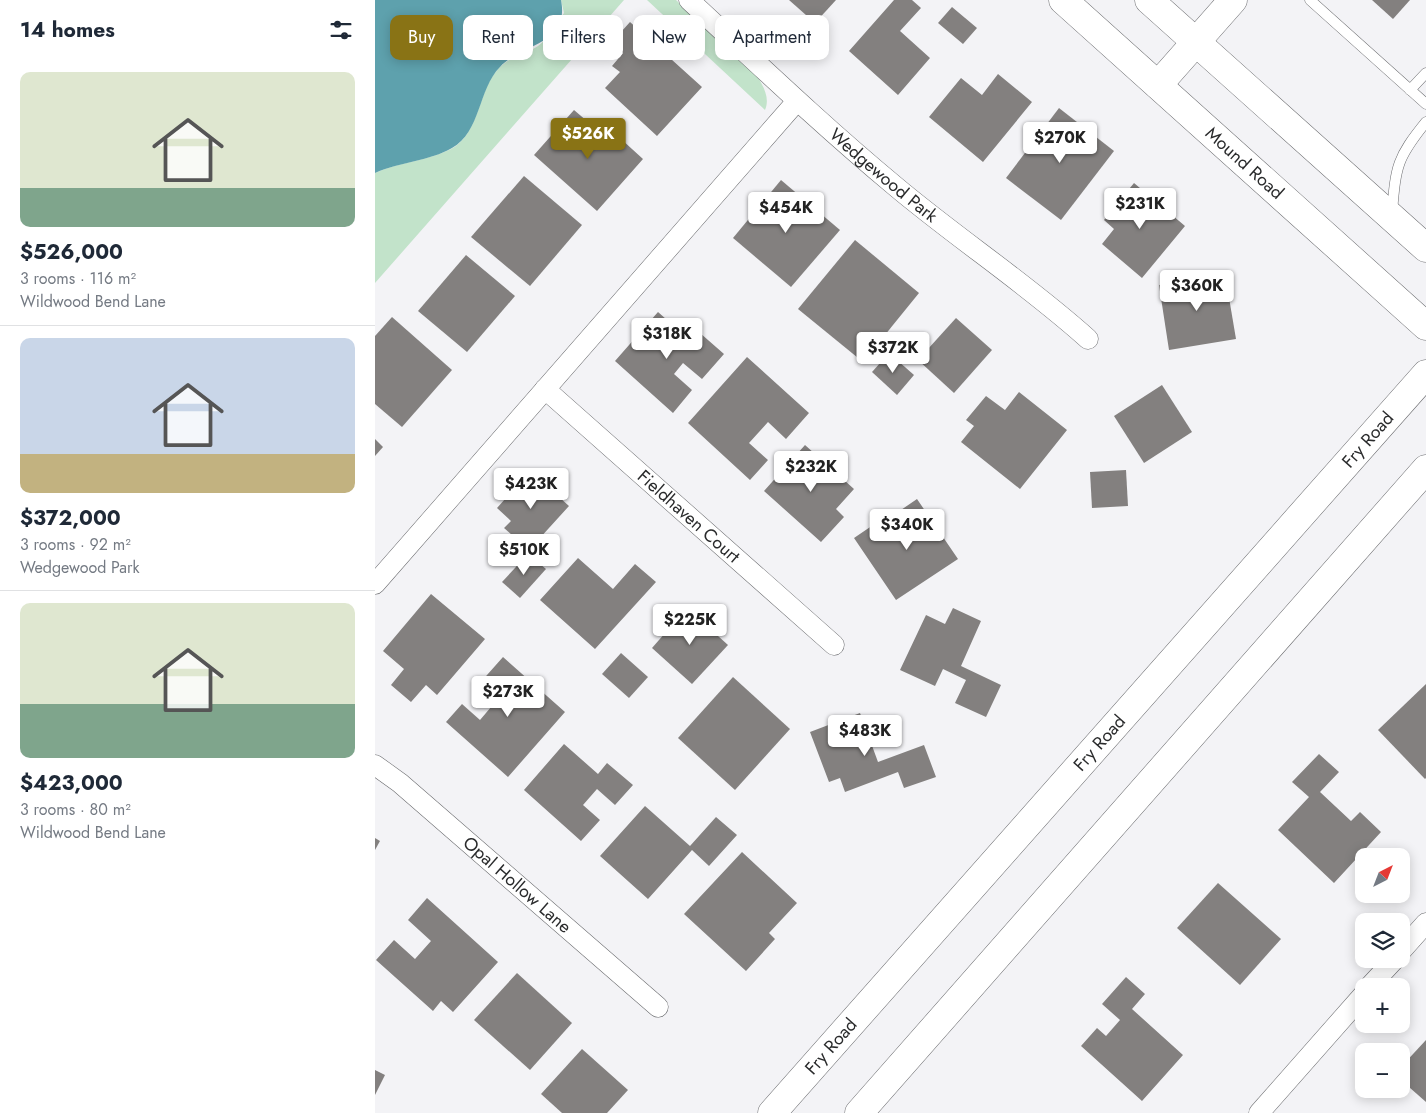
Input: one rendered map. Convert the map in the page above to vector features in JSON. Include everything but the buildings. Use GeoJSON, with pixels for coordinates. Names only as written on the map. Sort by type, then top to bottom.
{"type":"FeatureCollection","features":[{"type":"Feature","properties":{"kind":"main road","name":"Mound Road"},"geometry":{"type":"LineString","coordinates":[[1063,0],[1426,326]]}},
{"type":"Feature","properties":{"kind":"main road"},"geometry":{"type":"LineString","coordinates":[[1149,0],[1426,248]]}},
{"type":"Feature","properties":{"kind":"main road"},"geometry":{"type":"LineString","coordinates":[[1158,85],[1233,0]]}},
{"type":"Feature","properties":{"kind":"main road","name":"Fry Road"},"geometry":{"type":"LineString","coordinates":[[772,1113],[1426,374]]}},
{"type":"Feature","properties":{"kind":"main road"},"geometry":{"type":"LineString","coordinates":[[859,1113],[1426,469]]}},
{"type":"Feature","properties":{"kind":"street","name":"Wedgewood Park"},"geometry":{"type":"LineString","coordinates":[[689,0],[797,101],[896,187],[1047,302],[1088,340]]}},
{"type":"Feature","properties":{"kind":"street"},"geometry":{"type":"LineString","coordinates":[[375,584],[797,101]]}},
{"type":"Feature","properties":{"kind":"street","name":"Fieldhaven Court"},"geometry":{"type":"LineString","coordinates":[[545,389],[834,645]]}},
{"type":"Feature","properties":{"kind":"street","name":"Opal Hollow Lane"},"geometry":{"type":"LineString","coordinates":[[375,765],[400,783],[658,1007]]}},
{"type":"Feature","properties":{"kind":"street"},"geometry":{"type":"LineString","coordinates":[[1410,941],[1426,923]]}},
{"type":"Feature","properties":{"kind":"street"},"geometry":{"type":"LineString","coordinates":[[1377,978],[1387,968]]}},
{"type":"Feature","properties":{"kind":"street"},"geometry":{"type":"LineString","coordinates":[[1259,1113],[1355,1004]]}},
{"type":"Feature","properties":{"kind":"lane"},"geometry":{"type":"LineString","coordinates":[[1310,0],[1426,104]]}},
{"type":"Feature","properties":{"kind":"lane"},"geometry":{"type":"LineString","coordinates":[[1410,90],[1426,72]]}},
{"type":"Feature","properties":{"kind":"lane"},"geometry":{"type":"LineString","coordinates":[[1392,218],[1395,175],[1400,158],[1426,122]]}},
{"type":"Feature","properties":{"kind":"green space"},"geometry":{"type":"Polygon","coordinates":[[[561,0],[624,0],[611,15],[563,15],[564,13],[561,0]]]}},
{"type":"Feature","properties":{"kind":"green space"},"geometry":{"type":"Polygon","coordinates":[[[647,0],[676,0],[692,15],[663,15],[647,0]]]}},
{"type":"Feature","properties":{"kind":"green space"},"geometry":{"type":"Polygon","coordinates":[[[705,27],[715,37],[715,60],[740,60],[758,77],[767,97],[765,110],[705,54],[705,27]]]}},
{"type":"Feature","properties":{"kind":"green space"},"geometry":{"type":"Polygon","coordinates":[[[543,41],[543,60],[571,60],[375,283],[375,173],[442,153],[460,143],[472,126],[492,77],[503,64],[510,60],[533,60],[533,49],[543,41]]]}},
{"type":"Feature","properties":{"kind":"water"},"geometry":{"type":"Polygon","coordinates":[[[375,0],[561,0],[562,15],[543,15],[543,40],[533,46],[533,15],[463,15],[463,60],[508,60],[493,76],[487,87],[469,132],[452,148],[434,156],[375,173],[375,0]]]}}]}
